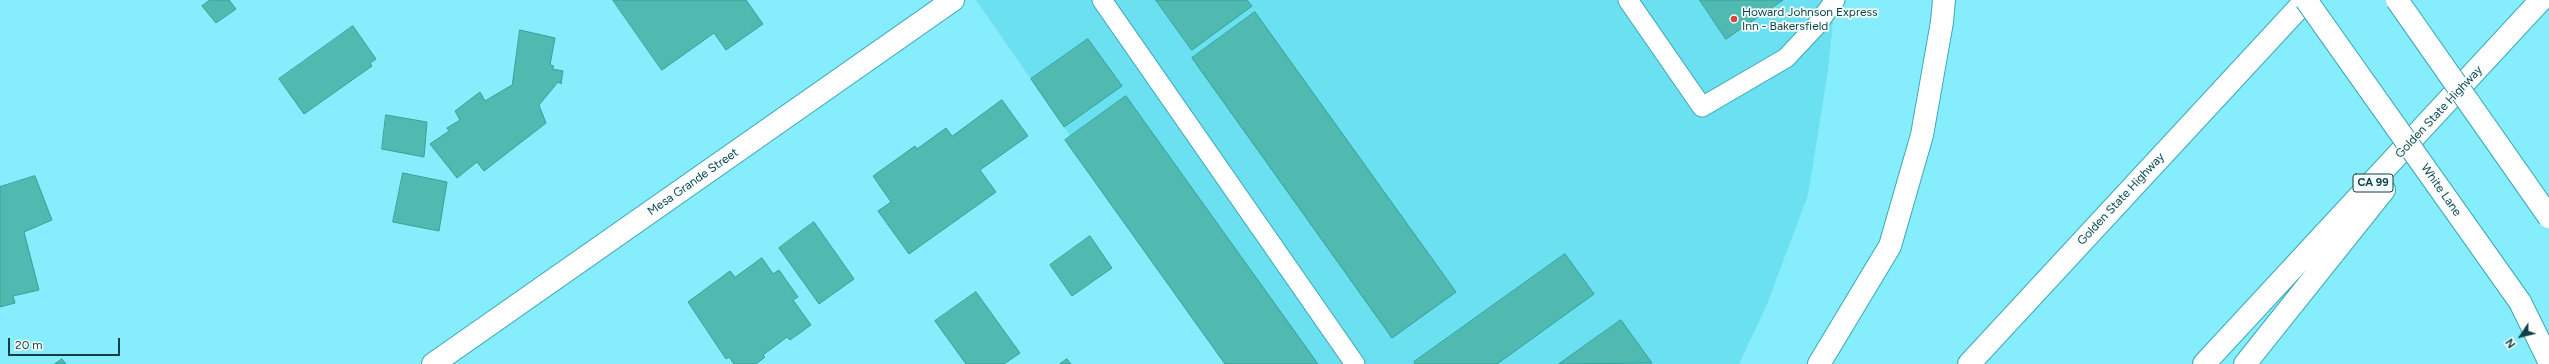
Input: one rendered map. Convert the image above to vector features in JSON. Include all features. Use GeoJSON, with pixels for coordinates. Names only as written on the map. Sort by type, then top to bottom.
{"type":"FeatureCollection","features":[{"type":"Feature","properties":{"kind":"main road","name":"Mesa Grande Street"},"geometry":{"type":"LineString","coordinates":[[433,364],[953,0]]}},
{"type":"Feature","properties":{"kind":"main road"},"geometry":{"type":"LineString","coordinates":[[1819,364],[1890,246],[1922,135],[1942,22],[1944,0]]}},
{"type":"Feature","properties":{"kind":"main road"},"geometry":{"type":"LineString","coordinates":[[2279,29],[2300,0]]}},
{"type":"Feature","properties":{"kind":"main road","name":"Golden State Highway"},"geometry":{"type":"LineString","coordinates":[[1969,364],[2306,0]]}},
{"type":"Feature","properties":{"kind":"main road","name":"White Lane"},"geometry":{"type":"LineString","coordinates":[[2306,0],[2520,302],[2549,361]]}},
{"type":"Feature","properties":{"kind":"main road"},"geometry":{"type":"LineString","coordinates":[[2397,0],[2549,217]]}},
{"type":"Feature","properties":{"kind":"main road","name":"Golden State Highway"},"geometry":{"type":"LineString","coordinates":[[2204,364],[2490,57],[2541,0]]}},
{"type":"Feature","properties":{"kind":"main road"},"geometry":{"type":"LineString","coordinates":[[2245,364],[2490,57]]}},
{"type":"Feature","properties":{"kind":"lane"},"geometry":{"type":"LineString","coordinates":[[1102,0],[1355,364]]}},
{"type":"Feature","properties":{"kind":"lane"},"geometry":{"type":"LineString","coordinates":[[1628,0],[1702,107],[1786,58],[1816,26],[1835,0]]}},
{"type":"Feature","properties":{"kind":"shaded area"},"geometry":{"type":"Polygon","coordinates":[[[976,0],[1835,0],[1828,70],[1808,195],[1767,304],[1739,364],[1229,364],[976,0]]]}},
{"type":"Feature","properties":{"kind":"building"},"geometry":{"type":"Polygon","coordinates":[[[210,0],[229,0],[236,9],[216,23],[202,6],[210,0]]]}},
{"type":"Feature","properties":{"kind":"building"},"geometry":{"type":"Polygon","coordinates":[[[613,0],[746,0],[763,24],[726,50],[714,33],[662,70],[613,0]]]}},
{"type":"Feature","properties":{"kind":"building"},"geometry":{"type":"Polygon","coordinates":[[[1156,0],[1247,0],[1252,6],[1192,50],[1156,0]]]}},
{"type":"Feature","properties":{"kind":"building","name":"Howard Johnson Express Inn - Bakersfield"},"geometry":{"type":"Polygon","coordinates":[[[1700,0],[1783,0],[1726,39],[1700,0]]]}},
{"type":"Feature","properties":{"kind":"building"},"geometry":{"type":"Polygon","coordinates":[[[1255,12],[1456,292],[1392,338],[1192,58],[1255,12]]]}},
{"type":"Feature","properties":{"kind":"building"},"geometry":{"type":"Polygon","coordinates":[[[353,26],[376,59],[370,63],[372,66],[304,114],[279,79],[353,26]]]}},
{"type":"Feature","properties":{"kind":"building"},"geometry":{"type":"Polygon","coordinates":[[[520,30],[555,38],[550,65],[554,66],[552,69],[563,71],[561,84],[558,82],[539,105],[546,123],[484,171],[477,162],[457,178],[430,144],[449,131],[447,128],[460,120],[455,111],[480,92],[485,101],[512,85],[520,30]]]}},
{"type":"Feature","properties":{"kind":"building"},"geometry":{"type":"Polygon","coordinates":[[[1088,39],[1122,86],[1064,127],[1031,79],[1088,39]]]}},
{"type":"Feature","properties":{"kind":"building"},"geometry":{"type":"Polygon","coordinates":[[[1126,96],[1318,364],[1225,364],[1065,140],[1126,96]]]}},
{"type":"Feature","properties":{"kind":"building"},"geometry":{"type":"Polygon","coordinates":[[[1002,100],[1028,136],[980,170],[996,192],[909,254],[878,211],[891,202],[873,176],[915,146],[917,149],[946,128],[952,136],[1002,100]]]}},
{"type":"Feature","properties":{"kind":"building"},"geometry":{"type":"Polygon","coordinates":[[[386,115],[427,122],[424,157],[382,149],[386,115]]]}},
{"type":"Feature","properties":{"kind":"building"},"geometry":{"type":"Polygon","coordinates":[[[403,173],[447,182],[439,231],[393,222],[403,173]]]}},
{"type":"Feature","properties":{"kind":"building"},"geometry":{"type":"Polygon","coordinates":[[[35,176],[52,220],[24,232],[39,290],[13,296],[15,303],[0,307],[0,187],[35,176]]]}},
{"type":"Feature","properties":{"kind":"building"},"geometry":{"type":"Polygon","coordinates":[[[814,222],[854,279],[819,304],[779,248],[814,222]]]}},
{"type":"Feature","properties":{"kind":"building"},"geometry":{"type":"Polygon","coordinates":[[[1090,236],[1112,268],[1072,296],[1050,265],[1090,236]]]}},
{"type":"Feature","properties":{"kind":"building"},"geometry":{"type":"Polygon","coordinates":[[[1565,254],[1594,294],[1497,364],[1415,364],[1414,362],[1565,254]]]}},
{"type":"Feature","properties":{"kind":"building"},"geometry":{"type":"Polygon","coordinates":[[[762,258],[773,274],[779,270],[798,297],[793,300],[811,325],[790,340],[787,337],[763,355],[765,357],[756,364],[734,364],[729,357],[726,359],[688,302],[730,271],[735,277],[762,258]]]}},
{"type":"Feature","properties":{"kind":"building"},"geometry":{"type":"Polygon","coordinates":[[[976,292],[1020,353],[1004,364],[966,364],[935,321],[976,292]]]}},
{"type":"Feature","properties":{"kind":"building"},"geometry":{"type":"Polygon","coordinates":[[[1621,320],[1652,363],[1559,364],[1621,320]]]}},
{"type":"Feature","properties":{"kind":"building"},"geometry":{"type":"Polygon","coordinates":[[[62,359],[66,364],[55,364],[62,359]]]}},
{"type":"Feature","properties":{"kind":"building"},"geometry":{"type":"Polygon","coordinates":[[[1067,359],[1071,364],[1060,364],[1067,359]]]}},
{"type":"Feature","properties":{"kind":"place","name":"Howard Johnson Express Inn - Bakersfield"},"geometry":{"type":"Point","coordinates":[1734,19]}}]}
